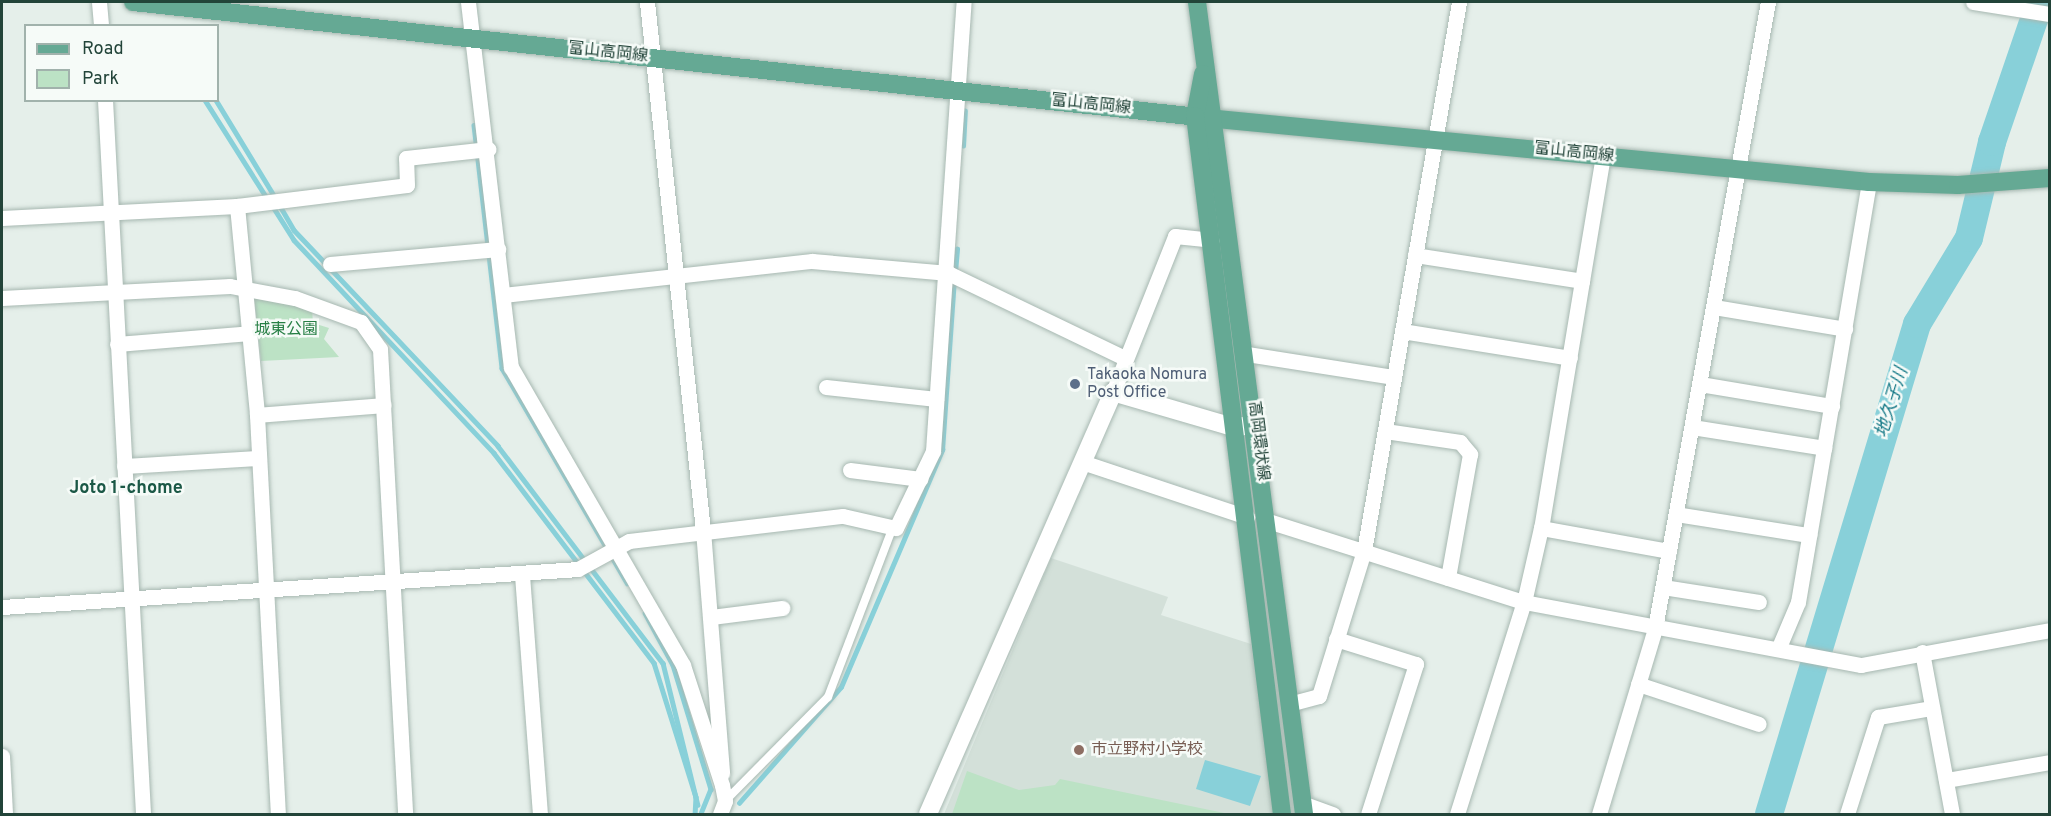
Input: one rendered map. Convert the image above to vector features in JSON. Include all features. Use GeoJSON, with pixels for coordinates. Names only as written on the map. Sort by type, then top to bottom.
{"type":"FeatureCollection","features":[{"type":"Feature","properties":{"kind":"main road","name":"富山高岡線"},"geometry":{"type":"LineString","coordinates":[[145,2],[1217,119],[1436,138],[1739,170],[1869,182],[1958,185],[2009,183],[2049,178]]}},
{"type":"Feature","properties":{"kind":"main road","name":"高岡環状線"},"geometry":{"type":"LineString","coordinates":[[1197,2],[1204,70],[1217,119],[1303,809]]}},
{"type":"Feature","properties":{"kind":"main road","name":"高岡環状線"},"geometry":{"type":"LineString","coordinates":[[1204,70],[1195,116],[1236,428],[1282,814]]}},
{"type":"Feature","properties":{"kind":"street"},"geometry":{"type":"LineString","coordinates":[[99,2],[101,24]]}},
{"type":"Feature","properties":{"kind":"street"},"geometry":{"type":"LineString","coordinates":[[468,2],[482,150],[498,249],[512,367],[600,556],[683,665],[722,785]]}},
{"type":"Feature","properties":{"kind":"street"},"geometry":{"type":"LineString","coordinates":[[647,2],[703,530],[711,617],[722,808]]}},
{"type":"Feature","properties":{"kind":"street"},"geometry":{"type":"LineString","coordinates":[[2,607],[522,575],[703,530],[843,516],[893,527],[933,452],[936,399],[953,275],[958,90],[964,2]]}},
{"type":"Feature","properties":{"kind":"street"},"geometry":{"type":"LineString","coordinates":[[1289,704],[1319,696],[1364,551],[1459,2]]}},
{"type":"Feature","properties":{"kind":"street"},"geometry":{"type":"LineString","coordinates":[[1599,814],[1655,628],[1768,2]]}},
{"type":"Feature","properties":{"kind":"street"},"geometry":{"type":"LineString","coordinates":[[1973,2],[2049,14]]}},
{"type":"Feature","properties":{"kind":"street"},"geometry":{"type":"LineString","coordinates":[[105,102],[143,814]]}},
{"type":"Feature","properties":{"kind":"street"},"geometry":{"type":"LineString","coordinates":[[2,218],[237,206],[407,185],[406,158],[482,150]]}},
{"type":"Feature","properties":{"kind":"street"},"geometry":{"type":"LineString","coordinates":[[1457,814],[1524,602],[1541,528],[1603,156]]}},
{"type":"Feature","properties":{"kind":"street"},"geometry":{"type":"LineString","coordinates":[[1786,648],[1798,602],[1869,182]]}},
{"type":"Feature","properties":{"kind":"street"},"geometry":{"type":"LineString","coordinates":[[237,206],[257,415],[264,591],[278,814]]}},
{"type":"Feature","properties":{"kind":"street"},"geometry":{"type":"LineString","coordinates":[[928,814],[1040,573],[1082,462],[1113,392],[1175,236],[1212,240]]}},
{"type":"Feature","properties":{"kind":"street"},"geometry":{"type":"LineString","coordinates":[[330,264],[498,249]]}},
{"type":"Feature","properties":{"kind":"street"},"geometry":{"type":"LineString","coordinates":[[1415,255],[1582,281]]}},
{"type":"Feature","properties":{"kind":"street"},"geometry":{"type":"LineString","coordinates":[[503,295],[812,261],[953,275],[1125,358]]}},
{"type":"Feature","properties":{"kind":"street"},"geometry":{"type":"LineString","coordinates":[[2,298],[115,291],[246,289],[295,298],[360,322],[380,349],[405,814]]}},
{"type":"Feature","properties":{"kind":"street"},"geometry":{"type":"LineString","coordinates":[[1714,307],[1845,329]]}},
{"type":"Feature","properties":{"kind":"street"},"geometry":{"type":"LineString","coordinates":[[1402,331],[1569,358]]}},
{"type":"Feature","properties":{"kind":"street"},"geometry":{"type":"LineString","coordinates":[[117,344],[250,333]]}},
{"type":"Feature","properties":{"kind":"street"},"geometry":{"type":"LineString","coordinates":[[1247,354],[1394,377]]}},
{"type":"Feature","properties":{"kind":"street"},"geometry":{"type":"LineString","coordinates":[[1700,384],[1832,406]]}},
{"type":"Feature","properties":{"kind":"street"},"geometry":{"type":"LineString","coordinates":[[826,387],[936,399]]}},
{"type":"Feature","properties":{"kind":"street"},"geometry":{"type":"LineString","coordinates":[[1113,392],[1236,428],[1256,423]]}},
{"type":"Feature","properties":{"kind":"street"},"geometry":{"type":"LineString","coordinates":[[257,415],[384,405]]}},
{"type":"Feature","properties":{"kind":"street"},"geometry":{"type":"LineString","coordinates":[[1692,427],[1824,448]]}},
{"type":"Feature","properties":{"kind":"street"},"geometry":{"type":"LineString","coordinates":[[1384,431],[1460,442],[1470,454],[1448,578]]}},
{"type":"Feature","properties":{"kind":"street"},"geometry":{"type":"LineString","coordinates":[[124,466],[258,458]]}},
{"type":"Feature","properties":{"kind":"street"},"geometry":{"type":"LineString","coordinates":[[1082,462],[1247,517]]}},
{"type":"Feature","properties":{"kind":"street"},"geometry":{"type":"LineString","coordinates":[[850,470],[920,479]]}},
{"type":"Feature","properties":{"kind":"street"},"geometry":{"type":"LineString","coordinates":[[1676,514],[1809,536]]}},
{"type":"Feature","properties":{"kind":"street"},"geometry":{"type":"LineString","coordinates":[[1268,521],[1524,602],[1655,628],[1786,648],[1861,665],[2049,630]]}},
{"type":"Feature","properties":{"kind":"street"},"geometry":{"type":"LineString","coordinates":[[1541,528],[1669,551]]}},
{"type":"Feature","properties":{"kind":"street"},"geometry":{"type":"LineString","coordinates":[[522,575],[540,814]]}},
{"type":"Feature","properties":{"kind":"street"},"geometry":{"type":"LineString","coordinates":[[1663,586],[1760,602]]}},
{"type":"Feature","properties":{"kind":"street"},"geometry":{"type":"LineString","coordinates":[[711,617],[782,608]]}},
{"type":"Feature","properties":{"kind":"street"},"geometry":{"type":"LineString","coordinates":[[1336,639],[1416,664],[1368,814]]}},
{"type":"Feature","properties":{"kind":"street"},"geometry":{"type":"LineString","coordinates":[[1922,652],[1952,814]]}},
{"type":"Feature","properties":{"kind":"street"},"geometry":{"type":"LineString","coordinates":[[1638,684],[1759,724]]}},
{"type":"Feature","properties":{"kind":"street"},"geometry":{"type":"LineString","coordinates":[[1847,814],[1878,717],[1932,708]]}},
{"type":"Feature","properties":{"kind":"street"},"geometry":{"type":"LineString","coordinates":[[2,756],[5,814]]}},
{"type":"Feature","properties":{"kind":"street"},"geometry":{"type":"LineString","coordinates":[[1946,780],[2049,762]]}},
{"type":"Feature","properties":{"kind":"street"},"geometry":{"type":"LineString","coordinates":[[1303,809],[1333,814]]}},
{"type":"Feature","properties":{"kind":"lane"},"geometry":{"type":"LineString","coordinates":[[722,808],[828,697],[893,527]]}},
{"type":"Feature","properties":{"kind":"shaded area"},"geometry":{"type":"Polygon","coordinates":[[[1051,558],[1168,597],[1161,615],[1251,644],[1277,814],[944,814],[1051,558]]]}},
{"type":"Feature","properties":{"kind":"green space","name":"城東公園"},"geometry":{"type":"Polygon","coordinates":[[[253,286],[311,296],[313,323],[329,328],[324,339],[339,357],[261,361],[253,286]]]}},
{"type":"Feature","properties":{"kind":"green space"},"geometry":{"type":"Polygon","coordinates":[[[967,771],[1019,790],[1055,785],[1060,779],[1229,814],[952,814],[967,771]]]}},
{"type":"Feature","properties":{"kind":"water"},"geometry":{"type":"Polygon","coordinates":[[[1205,760],[1261,776],[1250,806],[1196,789],[1205,760]]]}},
{"type":"Feature","properties":{"kind":"waterway","name":"地久子川"},"geometry":{"type":"LineString","coordinates":[[1769,814],[1917,324],[1969,238],[1992,142],[2040,2]]}},
{"type":"Feature","properties":{"kind":"waterway"},"geometry":{"type":"LineString","coordinates":[[206,102],[267,198]]}},
{"type":"Feature","properties":{"kind":"waterway"},"geometry":{"type":"LineString","coordinates":[[217,102],[275,197]]}},
{"type":"Feature","properties":{"kind":"waterway"},"geometry":{"type":"LineString","coordinates":[[963,146],[965,111]]}},
{"type":"Feature","properties":{"kind":"waterway"},"geometry":{"type":"LineString","coordinates":[[474,125],[502,368],[627,583]]}},
{"type":"Feature","properties":{"kind":"waterway"},"geometry":{"type":"LineString","coordinates":[[279,204],[294,230],[498,446],[663,663],[698,805]]}},
{"type":"Feature","properties":{"kind":"waterway"},"geometry":{"type":"LineString","coordinates":[[272,205],[294,240],[494,453],[654,663],[696,797],[695,814]]}},
{"type":"Feature","properties":{"kind":"waterway"},"geometry":{"type":"LineString","coordinates":[[955,272],[957,249]]}},
{"type":"Feature","properties":{"kind":"waterway"},"geometry":{"type":"LineString","coordinates":[[739,803],[841,687],[942,450],[954,280]]}},
{"type":"Feature","properties":{"kind":"waterway"},"geometry":{"type":"LineString","coordinates":[[645,613],[673,665],[711,789],[701,814]]}},
{"type":"Feature","properties":{"kind":"place","name":"Takaoka Nomura Post Office"},"geometry":{"type":"Point","coordinates":[1075,384]}},
{"type":"Feature","properties":{"kind":"place","name":"市立野村小学校"},"geometry":{"type":"Point","coordinates":[1079,750]}},
{"type":"Feature","properties":{"kind":"district","name":"Joto 1-chome"},"geometry":{"type":"Point","coordinates":[126,489]}}]}
